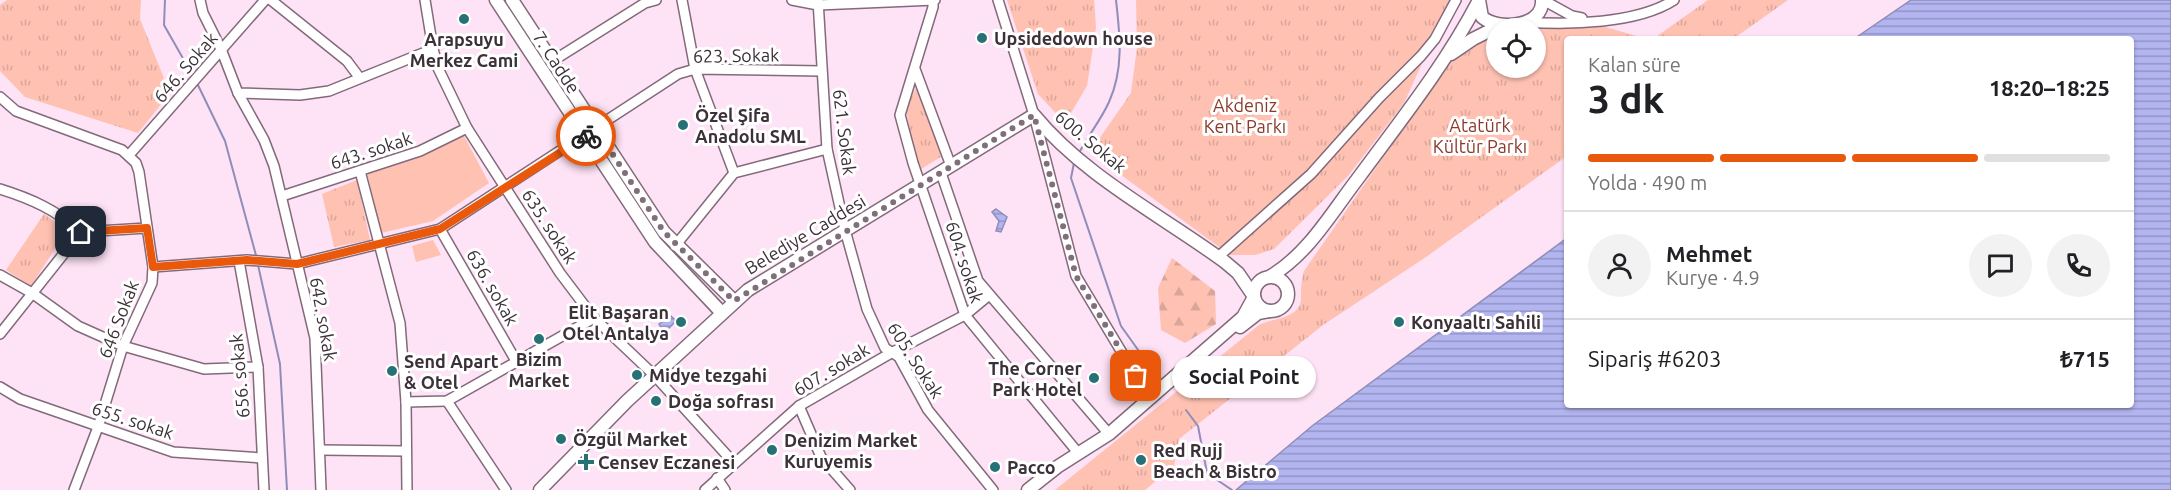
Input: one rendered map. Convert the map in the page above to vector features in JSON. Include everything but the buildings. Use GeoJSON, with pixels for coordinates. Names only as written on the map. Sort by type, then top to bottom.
{"type":"FeatureCollection","features":[{"type":"Feature","properties":{"kind":"main road","name":"7. Cadde"},"geometry":{"type":"LineString","coordinates":[[496,0],[590,133],[675,246],[734,301]]}},
{"type":"Feature","properties":{"kind":"main road"},"geometry":{"type":"LineString","coordinates":[[1531,18],[1539,13],[1542,0]]}},
{"type":"Feature","properties":{"kind":"main road"},"geometry":{"type":"LineString","coordinates":[[1478,1],[1482,17],[1486,20]]}},
{"type":"Feature","properties":{"kind":"main road"},"geometry":{"type":"LineString","coordinates":[[1150,397],[1251,318],[1278,309],[1285,304],[1290,277],[1303,252],[1446,58],[1478,1]]}},
{"type":"Feature","properties":{"kind":"main road","name":"7. Cadde"},"geometry":{"type":"LineString","coordinates":[[516,2],[655,242],[721,312]]}},
{"type":"Feature","properties":{"kind":"main road"},"geometry":{"type":"LineString","coordinates":[[1446,58],[1486,32]]}},
{"type":"Feature","properties":{"kind":"main road","name":"600. Sokak"},"geometry":{"type":"LineString","coordinates":[[1034,115],[1059,143],[1087,166],[1222,260]]}},
{"type":"Feature","properties":{"kind":"main road","name":"Belediye Caddesi"},"geometry":{"type":"LineString","coordinates":[[540,490],[627,401],[734,301],[845,230],[1034,115]]}},
{"type":"Feature","properties":{"kind":"main road"},"geometry":{"type":"LineString","coordinates":[[1028,490],[1057,467],[1109,434],[1243,317],[1254,296],[1257,283],[1303,252]]}},
{"type":"Feature","properties":{"kind":"main road"},"geometry":{"type":"LineString","coordinates":[[1222,260],[1240,270],[1280,279],[1288,291]]}},
{"type":"Feature","properties":{"kind":"main road"},"geometry":{"type":"LineString","coordinates":[[1222,260],[1242,278],[1258,305],[1269,311]]}},
{"type":"Feature","properties":{"kind":"street"},"geometry":{"type":"LineString","coordinates":[[200,0],[219,53],[238,93],[316,94],[343,86],[359,77],[433,49],[425,0]]}},
{"type":"Feature","properties":{"kind":"street","name":"646. Sokak"},"geometry":{"type":"LineString","coordinates":[[129,155],[265,0]]}},
{"type":"Feature","properties":{"kind":"street"},"geometry":{"type":"LineString","coordinates":[[271,0],[346,61],[359,77]]}},
{"type":"Feature","properties":{"kind":"street"},"geometry":{"type":"LineString","coordinates":[[551,62],[645,3],[656,0]]}},
{"type":"Feature","properties":{"kind":"street"},"geometry":{"type":"LineString","coordinates":[[682,0],[695,69],[734,173]]}},
{"type":"Feature","properties":{"kind":"street"},"geometry":{"type":"LineString","coordinates":[[792,0],[818,3],[933,0]]}},
{"type":"Feature","properties":{"kind":"street","name":"604. sokak"},"geometry":{"type":"LineString","coordinates":[[933,0],[900,115],[913,163],[965,315],[1079,454]]}},
{"type":"Feature","properties":{"kind":"street","name":"600. Sokak"},"geometry":{"type":"LineString","coordinates":[[998,0],[1034,115]]}},
{"type":"Feature","properties":{"kind":"street"},"geometry":{"type":"LineString","coordinates":[[1222,260],[1311,174],[1379,98],[1422,56],[1435,39],[1456,0]]}},
{"type":"Feature","properties":{"kind":"street"},"geometry":{"type":"LineString","coordinates":[[1542,0],[1572,16],[1591,20]]}},
{"type":"Feature","properties":{"kind":"street"},"geometry":{"type":"LineString","coordinates":[[1546,23],[1644,15],[1674,0]]}},
{"type":"Feature","properties":{"kind":"street","name":"621. Sokak"},"geometry":{"type":"LineString","coordinates":[[818,3],[827,148],[845,230]]}},
{"type":"Feature","properties":{"kind":"street","name":"635. sokak"},"geometry":{"type":"LineString","coordinates":[[433,49],[438,68],[467,128],[560,273],[594,318],[655,376],[734,463]]}},
{"type":"Feature","properties":{"kind":"street","name":"623. Sokak"},"geometry":{"type":"LineString","coordinates":[[153,267],[243,260],[297,264],[440,229],[678,74],[695,69],[821,71]]}},
{"type":"Feature","properties":{"kind":"street"},"geometry":{"type":"LineString","coordinates":[[915,69],[978,281],[988,296],[1109,434]]}},
{"type":"Feature","properties":{"kind":"street","name":"642. sokak"},"geometry":{"type":"LineString","coordinates":[[238,93],[264,140],[282,196],[315,338],[321,490]]}},
{"type":"Feature","properties":{"kind":"street"},"geometry":{"type":"LineString","coordinates":[[2,103],[16,111],[129,155]]}},
{"type":"Feature","properties":{"kind":"street"},"geometry":{"type":"LineString","coordinates":[[1034,115],[1076,276],[1150,397]]}},
{"type":"Feature","properties":{"kind":"street","name":"643. sokak"},"geometry":{"type":"LineString","coordinates":[[282,196],[420,151],[467,128]]}},
{"type":"Feature","properties":{"kind":"street"},"geometry":{"type":"LineString","coordinates":[[675,246],[734,173],[827,148]]}},
{"type":"Feature","properties":{"kind":"street","name":"646 Sokak"},"geometry":{"type":"LineString","coordinates":[[74,490],[98,428],[123,346],[152,283],[153,267],[139,172],[129,155]]}},
{"type":"Feature","properties":{"kind":"street"},"geometry":{"type":"LineString","coordinates":[[360,171],[400,323],[406,402],[407,490]]}},
{"type":"Feature","properties":{"kind":"street"},"geometry":{"type":"LineString","coordinates":[[0,189],[32,198],[60,214],[81,232],[147,228]]}},
{"type":"Feature","properties":{"kind":"street","name":"636. sokak"},"geometry":{"type":"LineString","coordinates":[[440,229],[516,361]]}},
{"type":"Feature","properties":{"kind":"street","name":"605. Sokak"},"geometry":{"type":"LineString","coordinates":[[845,230],[867,309],[885,348],[899,357],[928,410],[993,490]]}},
{"type":"Feature","properties":{"kind":"street"},"geometry":{"type":"LineString","coordinates":[[0,334],[81,232]]}},
{"type":"Feature","properties":{"kind":"street","name":"656. sokak"},"geometry":{"type":"LineString","coordinates":[[243,260],[258,367],[264,490]]}},
{"type":"Feature","properties":{"kind":"street"},"geometry":{"type":"LineString","coordinates":[[0,275],[32,293],[78,326],[123,346],[204,369],[258,367]]}},
{"type":"Feature","properties":{"kind":"street","name":"607. sokak"},"geometry":{"type":"LineString","coordinates":[[705,490],[800,406],[891,353],[965,315],[988,296]]}},
{"type":"Feature","properties":{"kind":"street"},"geometry":{"type":"LineString","coordinates":[[406,402],[447,401],[594,318]]}},
{"type":"Feature","properties":{"kind":"street","name":"655. sokak"},"geometry":{"type":"LineString","coordinates":[[0,387],[20,399],[98,428],[173,452],[262,458]]}},
{"type":"Feature","properties":{"kind":"street"},"geometry":{"type":"LineString","coordinates":[[447,401],[506,490]]}},
{"type":"Feature","properties":{"kind":"street"},"geometry":{"type":"LineString","coordinates":[[800,406],[821,457],[849,490]]}},
{"type":"Feature","properties":{"kind":"street"},"geometry":{"type":"LineString","coordinates":[[320,450],[406,451]]}},
{"type":"Feature","properties":{"kind":"street"},"geometry":{"type":"LineString","coordinates":[[717,478],[725,490]]}},
{"type":"Feature","properties":{"kind":"green space"},"geometry":{"type":"Polygon","coordinates":[[[7,0],[141,0],[140,19],[170,93],[138,133],[25,97],[0,71],[0,5],[7,0]]]}},
{"type":"Feature","properties":{"kind":"green space"},"geometry":{"type":"Polygon","coordinates":[[[1007,0],[1094,0],[1096,27],[1087,86],[1065,123],[1038,94],[1007,0]]]}},
{"type":"Feature","properties":{"kind":"green space","name":"Akdeniz Kent Parkı"},"geometry":{"type":"Polygon","coordinates":[[[1136,0],[1451,0],[1404,103],[1348,176],[1274,249],[1255,255],[1230,255],[1090,152],[1131,93],[1137,47],[1136,0]]]}},
{"type":"Feature","properties":{"kind":"green space"},"geometry":{"type":"Polygon","coordinates":[[[1708,0],[1788,0],[1737,36],[1657,36],[1708,0]]]}},
{"type":"Feature","properties":{"kind":"green space","name":"Atatürk Kültür Parkı"},"geometry":{"type":"Polygon","coordinates":[[[1595,24],[1637,36],[1564,36],[1564,158],[1426,257],[1323,325],[1179,439],[1174,466],[1145,490],[1055,490],[1259,325],[1295,311],[1301,300],[1304,271],[1451,60],[1467,47],[1486,37],[1486,78],[1546,78],[1546,26],[1595,24]]]}},
{"type":"Feature","properties":{"kind":"green space"},"geometry":{"type":"Polygon","coordinates":[[[919,88],[944,155],[921,169],[911,137],[906,110],[915,89],[919,88]]]}},
{"type":"Feature","properties":{"kind":"green space"},"geometry":{"type":"Polygon","coordinates":[[[464,136],[489,183],[433,221],[381,233],[367,173],[464,136]]]}},
{"type":"Feature","properties":{"kind":"green space"},"geometry":{"type":"Polygon","coordinates":[[[357,180],[370,240],[334,247],[322,194],[357,180]]]}},
{"type":"Feature","properties":{"kind":"green space"},"geometry":{"type":"Polygon","coordinates":[[[44,214],[67,230],[31,286],[6,270],[44,214]]]}},
{"type":"Feature","properties":{"kind":"green space"},"geometry":{"type":"Polygon","coordinates":[[[433,240],[441,255],[416,262],[412,246],[433,240]]]}},
{"type":"Feature","properties":{"kind":"green space"},"geometry":{"type":"Polygon","coordinates":[[[1172,258],[1215,291],[1216,324],[1185,343],[1161,330],[1158,288],[1172,258]]]}},
{"type":"Feature","properties":{"kind":"water"},"geometry":{"type":"Polygon","coordinates":[[[1911,0],[2171,0],[2171,490],[1236,490],[1312,426],[1564,240],[1564,408],[2134,408],[2134,36],[1858,36],[1911,0]]]}},
{"type":"Feature","properties":{"kind":"water"},"geometry":{"type":"Polygon","coordinates":[[[996,209],[1007,217],[1001,232],[996,231],[999,221],[992,212],[996,209]]]}},
{"type":"Feature","properties":{"kind":"water"},"geometry":{"type":"Polygon","coordinates":[[[671,316],[676,321],[664,333],[659,324],[671,316]]]}},
{"type":"Feature","properties":{"kind":"waterway"},"geometry":{"type":"LineString","coordinates":[[165,0],[164,25],[193,76]]}},
{"type":"Feature","properties":{"kind":"waterway"},"geometry":{"type":"LineString","coordinates":[[1078,155],[1106,109],[1114,90],[1119,64],[1116,0]]}},
{"type":"Feature","properties":{"kind":"waterway"},"geometry":{"type":"LineString","coordinates":[[196,81],[225,141],[257,259]]}},
{"type":"Feature","properties":{"kind":"waterway"},"geometry":{"type":"LineString","coordinates":[[1074,163],[1071,178],[1121,326],[1156,375]]}},
{"type":"Feature","properties":{"kind":"waterway"},"geometry":{"type":"LineString","coordinates":[[258,265],[280,364],[287,490]]}},
{"type":"Feature","properties":{"kind":"waterway"},"geometry":{"type":"LineString","coordinates":[[1186,410],[1198,426],[1207,473],[1232,490]]}},
{"type":"Feature","properties":{"kind":"way so far"},"geometry":{"type":"LineString","coordinates":[[586,136],[596,129],[675,246],[734,301],[748,290],[1034,115],[1046,170],[1076,276],[1136,376]]}},
{"type":"Feature","properties":{"kind":"place","name":"Arapsuyu Merkez Cami"},"geometry":{"type":"Point","coordinates":[464,19]}},
{"type":"Feature","properties":{"kind":"place","name":"Upsidedown house"},"geometry":{"type":"Point","coordinates":[982,38]}},
{"type":"Feature","properties":{"kind":"place","name":"Özel Şifa Anadolu SML"},"geometry":{"type":"Point","coordinates":[683,125]}},
{"type":"Feature","properties":{"kind":"place","name":"Elit Başaran Otel Antalya"},"geometry":{"type":"Point","coordinates":[681,322]}},
{"type":"Feature","properties":{"kind":"place","name":"Konyaaltı Sahili"},"geometry":{"type":"Point","coordinates":[1399,322]}},
{"type":"Feature","properties":{"kind":"place","name":"Bizim Market"},"geometry":{"type":"Point","coordinates":[539,339]}},
{"type":"Feature","properties":{"kind":"place","name":"Send Apart & Otel"},"geometry":{"type":"Point","coordinates":[392,371]}},
{"type":"Feature","properties":{"kind":"place","name":"Midye tezgahi"},"geometry":{"type":"Point","coordinates":[637,375]}},
{"type":"Feature","properties":{"kind":"place","name":"Social Point"},"geometry":{"type":"Point","coordinates":[1136,376]}},
{"type":"Feature","properties":{"kind":"place","name":"The Corner Park Hotel"},"geometry":{"type":"Point","coordinates":[1094,378]}},
{"type":"Feature","properties":{"kind":"place","name":"Doğa sofrası"},"geometry":{"type":"Point","coordinates":[656,401]}},
{"type":"Feature","properties":{"kind":"place","name":"Özgül Market"},"geometry":{"type":"Point","coordinates":[561,439]}},
{"type":"Feature","properties":{"kind":"place","name":"Denizim Market Kuruyemis"},"geometry":{"type":"Point","coordinates":[772,450]}},
{"type":"Feature","properties":{"kind":"place","name":"Red Rujj Beach & Bistro"},"geometry":{"type":"Point","coordinates":[1141,460]}},
{"type":"Feature","properties":{"kind":"place","name":"Censev Eczanesi"},"geometry":{"type":"Point","coordinates":[586,462]}},
{"type":"Feature","properties":{"kind":"place","name":"Pacco"},"geometry":{"type":"Point","coordinates":[995,467]}},
{"type":"Feature","properties":{"kind":"route"},"geometry":{"type":"LineString","coordinates":[[81,232],[147,228],[153,267],[247,260],[297,264],[440,229],[586,136]]}}]}
